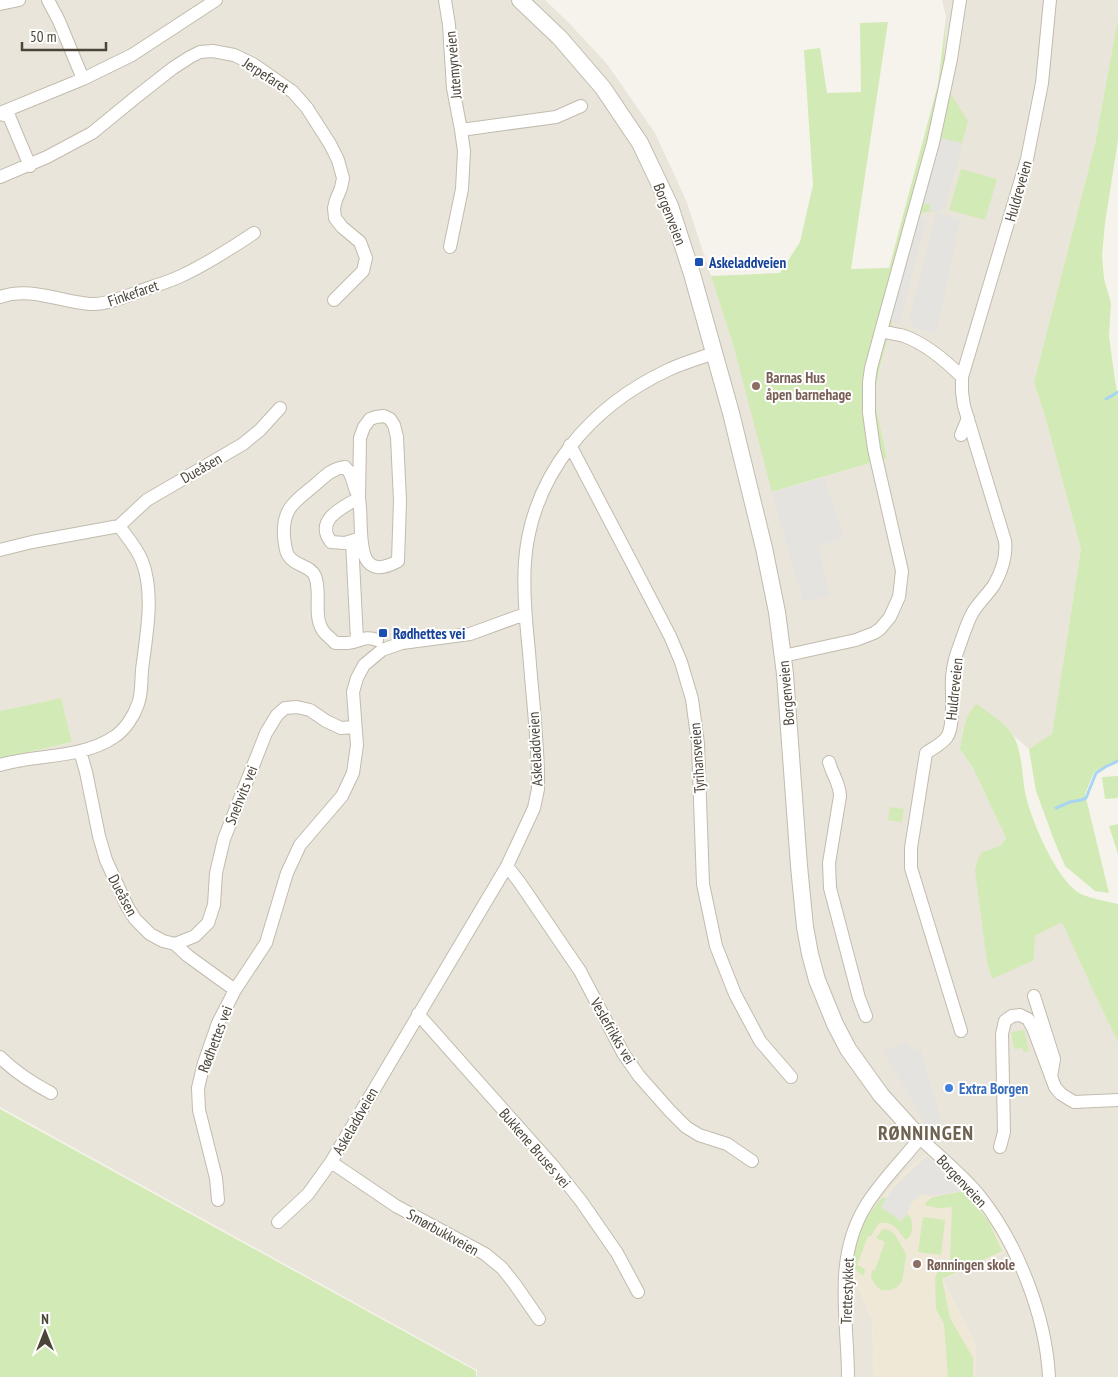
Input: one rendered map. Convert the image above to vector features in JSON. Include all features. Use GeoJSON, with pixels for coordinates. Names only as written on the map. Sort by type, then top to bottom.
{"type":"FeatureCollection","features":[{"type":"Feature","properties":{"kind":"street"},"geometry":{"type":"LineString","coordinates":[[0,4],[19,0]]}},
{"type":"Feature","properties":{"kind":"street"},"geometry":{"type":"LineString","coordinates":[[48,0],[59,21],[83,79]]}},
{"type":"Feature","properties":{"kind":"street"},"geometry":{"type":"LineString","coordinates":[[0,114],[83,79],[132,55],[216,0]]}},
{"type":"Feature","properties":{"kind":"street","name":"Jutemyrveien"},"geometry":{"type":"LineString","coordinates":[[445,0],[449,24],[453,88],[464,150],[462,189],[450,247]]}},
{"type":"Feature","properties":{"kind":"street","name":"Borgenveien"},"geometry":{"type":"LineString","coordinates":[[520,0],[560,38],[597,81],[640,143],[670,206],[692,274],[746,473],[777,612],[784,656],[805,927],[817,980],[834,1024],[848,1049],[881,1095],[920,1138],[970,1185],[998,1222],[1022,1268],[1040,1318],[1049,1367],[1049,1377]]}},
{"type":"Feature","properties":{"kind":"street"},"geometry":{"type":"LineString","coordinates":[[784,656],[856,640],[874,633],[890,617],[899,597],[902,583],[901,565],[874,449],[869,413],[869,382],[881,331],[933,143],[957,28],[960,0]]}},
{"type":"Feature","properties":{"kind":"street","name":"Huldreveien"},"geometry":{"type":"LineString","coordinates":[[961,1031],[912,868],[911,848],[926,753],[942,743],[948,735],[952,710],[952,676],[958,649],[972,614],[979,602],[994,585],[1006,548],[964,406],[962,377],[1027,159],[1042,83],[1050,0]]}},
{"type":"Feature","properties":{"kind":"street","name":"Jerpefaret"},"geometry":{"type":"LineString","coordinates":[[0,177],[30,166],[92,133],[173,68],[190,57],[200,52],[213,51],[234,55],[259,68],[292,92],[307,108],[338,160],[343,178],[334,208],[335,218],[342,227],[360,242],[366,258],[363,271],[334,300]]}},
{"type":"Feature","properties":{"kind":"street"},"geometry":{"type":"LineString","coordinates":[[461,130],[556,117],[581,106]]}},
{"type":"Feature","properties":{"kind":"street"},"geometry":{"type":"LineString","coordinates":[[0,114],[9,116],[30,166]]}},
{"type":"Feature","properties":{"kind":"street","name":"Finkefaret"},"geometry":{"type":"LineString","coordinates":[[0,297],[21,293],[38,294],[91,304],[105,303],[180,276],[219,256],[254,233]]}},
{"type":"Feature","properties":{"kind":"street"},"geometry":{"type":"LineString","coordinates":[[881,331],[904,337],[919,344],[947,363],[962,377]]}},
{"type":"Feature","properties":{"kind":"street","name":"Askeladdveien"},"geometry":{"type":"LineString","coordinates":[[278,1222],[308,1194],[331,1162],[507,866],[534,808],[538,789],[538,755],[525,614],[525,562],[528,538],[543,491],[570,445],[594,419],[616,401],[668,370],[714,353]]}},
{"type":"Feature","properties":{"kind":"street","name":"Dueåsen"},"geometry":{"type":"LineString","coordinates":[[120,526],[147,500],[243,444],[260,430],[280,408]]}},
{"type":"Feature","properties":{"kind":"street"},"geometry":{"type":"LineString","coordinates":[[357,540],[368,564],[382,567],[398,561],[400,501],[397,437],[394,425],[390,419],[384,416],[370,419],[364,427],[360,438],[357,540],[357,640]]}},
{"type":"Feature","properties":{"kind":"street"},"geometry":{"type":"LineString","coordinates":[[961,435],[968,418]]}},
{"type":"Feature","properties":{"kind":"street","name":"Tyrihansveien"},"geometry":{"type":"LineString","coordinates":[[570,445],[670,636],[681,662],[692,699],[698,744],[703,884],[716,946],[735,994],[760,1041],[791,1077]]}},
{"type":"Feature","properties":{"kind":"street"},"geometry":{"type":"LineString","coordinates":[[359,498],[350,471],[345,467],[332,471],[290,507],[283,525],[285,545],[289,556],[296,563],[310,569],[314,574],[318,595],[318,620],[323,632],[335,643],[349,643],[370,638],[377,640]]}},
{"type":"Feature","properties":{"kind":"street"},"geometry":{"type":"LineString","coordinates":[[357,540],[345,543],[331,542],[326,536],[325,528],[329,518],[344,506],[359,498]]}},
{"type":"Feature","properties":{"kind":"street"},"geometry":{"type":"LineString","coordinates":[[0,550],[32,542],[120,526],[137,550],[142,561],[146,576],[149,605],[139,702],[124,728],[115,737],[97,746],[0,766]]}},
{"type":"Feature","properties":{"kind":"street","name":"Rødhettes vei"},"geometry":{"type":"LineString","coordinates":[[218,1200],[216,1178],[199,1110],[198,1088],[204,1063],[218,1023],[236,990],[266,943],[287,873],[300,845],[342,796],[353,773],[356,745],[353,692],[357,678],[364,665],[382,650],[402,643],[470,634],[525,614]]}},
{"type":"Feature","properties":{"kind":"street","name":"Snehvits vei"},"geometry":{"type":"LineString","coordinates":[[175,944],[195,936],[208,923],[214,905],[216,873],[224,839],[266,733],[277,715],[285,708],[297,707],[310,710],[341,728],[355,728]]}},
{"type":"Feature","properties":{"kind":"street","name":"Dueåsen"},"geometry":{"type":"LineString","coordinates":[[80,751],[86,772],[98,836],[106,860],[135,920],[150,934],[175,944],[188,956],[236,990]]}},
{"type":"Feature","properties":{"kind":"street"},"geometry":{"type":"LineString","coordinates":[[829,762],[832,774],[840,790],[830,856],[830,888],[859,998],[866,1016]]}},
{"type":"Feature","properties":{"kind":"street","name":"Veslefrikks vei"},"geometry":{"type":"LineString","coordinates":[[507,866],[580,972],[623,1053],[639,1076],[686,1127],[699,1135],[727,1144],[752,1161]]}},
{"type":"Feature","properties":{"kind":"street"},"geometry":{"type":"LineString","coordinates":[[1034,996],[1054,1059],[1051,1077]]}},
{"type":"Feature","properties":{"kind":"street","name":"Bukkene Bruses vei"},"geometry":{"type":"LineString","coordinates":[[418,1014],[554,1167],[581,1201],[617,1253],[638,1292]]}},
{"type":"Feature","properties":{"kind":"street"},"geometry":{"type":"LineString","coordinates":[[1000,1147],[1004,1132],[1002,1034],[1005,1021],[1012,1016],[1020,1015],[1028,1019],[1051,1077],[1061,1094],[1074,1102],[1118,1100]]}},
{"type":"Feature","properties":{"kind":"street"},"geometry":{"type":"LineString","coordinates":[[0,1057],[8,1066],[50,1093]]}},
{"type":"Feature","properties":{"kind":"street","name":"Trettestykket"},"geometry":{"type":"LineString","coordinates":[[848,1377],[843,1295],[849,1246],[856,1224],[872,1196],[920,1138]]}},
{"type":"Feature","properties":{"kind":"street","name":"Smørbukkveien"},"geometry":{"type":"LineString","coordinates":[[331,1162],[396,1206],[485,1254],[502,1268],[539,1319]]}},
{"type":"Feature","properties":{"kind":"shaded area"},"geometry":{"type":"Polygon","coordinates":[[[0,0],[545,0],[607,64],[655,133],[686,200],[711,276],[734,348],[773,492],[887,458],[876,407],[876,387],[921,213],[943,82],[946,17],[942,0],[1118,0],[1118,18],[1095,144],[1034,382],[1081,549],[1052,735],[1029,749],[1004,725],[972,707],[963,729],[960,749],[973,768],[1006,838],[1000,846],[982,852],[983,927],[987,962],[1034,960],[1035,936],[1062,921],[1118,1042],[1118,1377],[975,1377],[976,1347],[943,1279],[1006,1252],[927,1153],[904,1173],[884,1196],[868,1222],[853,1276],[872,1319],[874,1377],[477,1377],[477,1370],[0,1107],[0,759],[72,742],[61,698],[0,711],[0,0]]]}},
{"type":"Feature","properties":{"kind":"shaded area"},"geometry":{"type":"Polygon","coordinates":[[[941,138],[962,143],[944,209],[942,209],[941,213],[929,210],[931,205],[923,203],[941,138]]]}},
{"type":"Feature","properties":{"kind":"shaded area"},"geometry":{"type":"Polygon","coordinates":[[[936,213],[960,219],[937,332],[917,329],[909,320],[936,213]]]}},
{"type":"Feature","properties":{"kind":"shaded area"},"geometry":{"type":"Polygon","coordinates":[[[919,217],[927,219],[899,324],[890,321],[919,217]]]}},
{"type":"Feature","properties":{"kind":"shaded area"},"geometry":{"type":"Polygon","coordinates":[[[824,478],[844,537],[818,546],[830,596],[803,602],[772,492],[824,478]]]}},
{"type":"Feature","properties":{"kind":"shaded area"},"geometry":{"type":"Polygon","coordinates":[[[905,1042],[912,1052],[920,1048],[945,1135],[934,1138],[883,1051],[905,1042]]]}},
{"type":"Feature","properties":{"kind":"shaded area","name":"Rønningen skole"},"geometry":{"type":"Polygon","coordinates":[[[927,1153],[978,1203],[994,1226],[1007,1252],[943,1279],[976,1347],[975,1377],[874,1377],[872,1319],[853,1276],[868,1222],[884,1196],[904,1173],[927,1153]]]}},
{"type":"Feature","properties":{"kind":"shaded area"},"geometry":{"type":"Polygon","coordinates":[[[927,1156],[964,1191],[930,1196],[921,1194],[912,1202],[902,1221],[881,1207],[893,1188],[927,1156]]]}},
{"type":"Feature","properties":{"kind":"green space"},"geometry":{"type":"Polygon","coordinates":[[[946,17],[943,82],[968,121],[944,209],[921,213],[880,368],[876,387],[876,407],[887,458],[772,492],[734,348],[711,276],[780,273],[800,242],[813,185],[804,50],[820,48],[827,93],[861,92],[860,23],[888,22],[851,269],[889,268],[938,84],[946,17]]]}},
{"type":"Feature","properties":{"kind":"green space"},"geometry":{"type":"Polygon","coordinates":[[[1118,18],[1118,140],[1102,255],[1104,279],[1111,303],[1109,336],[1118,397],[1118,762],[1112,762],[1094,772],[1085,794],[1109,893],[1095,891],[1065,866],[1036,791],[1029,749],[1052,734],[1081,549],[1034,382],[1095,144],[1118,18]]]}},
{"type":"Feature","properties":{"kind":"green space"},"geometry":{"type":"Polygon","coordinates":[[[961,169],[997,179],[985,220],[949,210],[961,169]]]}},
{"type":"Feature","properties":{"kind":"green space"},"geometry":{"type":"Polygon","coordinates":[[[61,698],[72,742],[0,759],[0,711],[61,698]]]}},
{"type":"Feature","properties":{"kind":"green space"},"geometry":{"type":"Polygon","coordinates":[[[977,704],[1002,723],[1014,737],[1019,750],[1025,792],[1032,817],[1046,848],[1063,877],[1081,894],[1118,904],[1118,1042],[1062,922],[1035,936],[1034,960],[992,979],[987,962],[975,870],[982,852],[1000,846],[1006,838],[973,768],[960,749],[967,718],[973,707],[977,704]]]}},
{"type":"Feature","properties":{"kind":"green space"},"geometry":{"type":"Polygon","coordinates":[[[1118,776],[1118,798],[1105,799],[1102,777],[1118,776]]]}},
{"type":"Feature","properties":{"kind":"green space"},"geometry":{"type":"Polygon","coordinates":[[[890,807],[904,809],[902,822],[888,820],[890,807]]]}},
{"type":"Feature","properties":{"kind":"green space"},"geometry":{"type":"Polygon","coordinates":[[[1118,824],[1118,854],[1109,826],[1118,824]]]}},
{"type":"Feature","properties":{"kind":"green space"},"geometry":{"type":"Polygon","coordinates":[[[1024,1030],[1029,1051],[1023,1052],[1023,1048],[1014,1049],[1011,1032],[1024,1030]]]}},
{"type":"Feature","properties":{"kind":"green space"},"geometry":{"type":"Polygon","coordinates":[[[0,1109],[476,1371],[476,1377],[0,1377],[0,1109]]]}},
{"type":"Feature","properties":{"kind":"green space"},"geometry":{"type":"Polygon","coordinates":[[[964,1191],[989,1222],[1002,1251],[942,1279],[950,1318],[973,1358],[973,1377],[948,1377],[944,1324],[936,1309],[935,1279],[939,1269],[950,1261],[952,1207],[939,1208],[927,1206],[925,1203],[933,1197],[964,1191]]]}},
{"type":"Feature","properties":{"kind":"green space"},"geometry":{"type":"Polygon","coordinates":[[[885,1197],[886,1200],[881,1207],[901,1221],[907,1214],[911,1218],[911,1232],[909,1237],[905,1239],[897,1229],[888,1223],[879,1223],[871,1236],[868,1236],[857,1265],[865,1269],[863,1276],[852,1267],[855,1253],[853,1247],[864,1220],[882,1198],[885,1197]]]}},
{"type":"Feature","properties":{"kind":"green space"},"geometry":{"type":"Polygon","coordinates":[[[923,1217],[945,1220],[941,1255],[918,1252],[923,1217]]]}},
{"type":"Feature","properties":{"kind":"green space"},"geometry":{"type":"Polygon","coordinates":[[[887,1229],[894,1233],[906,1257],[902,1282],[891,1290],[882,1290],[878,1288],[871,1278],[872,1270],[875,1270],[885,1242],[876,1238],[882,1230],[887,1229]]]}},
{"type":"Feature","properties":{"kind":"waterway"},"geometry":{"type":"LineString","coordinates":[[1106,399],[1118,392]]}},
{"type":"Feature","properties":{"kind":"waterway"},"geometry":{"type":"LineString","coordinates":[[1056,808],[1086,798],[1096,773],[1118,761]]}},
{"type":"Feature","properties":{"kind":"place","name":"Askeladdveien"},"geometry":{"type":"Point","coordinates":[699,262]}},
{"type":"Feature","properties":{"kind":"place","name":"Barnas Hus åpen barnehage"},"geometry":{"type":"Point","coordinates":[756,386]}},
{"type":"Feature","properties":{"kind":"place","name":"Rødhettes vei"},"geometry":{"type":"Point","coordinates":[383,633]}},
{"type":"Feature","properties":{"kind":"place","name":"Extra Borgen"},"geometry":{"type":"Point","coordinates":[949,1088]}},
{"type":"Feature","properties":{"kind":"place","name":"Rønningen skole"},"geometry":{"type":"Point","coordinates":[917,1264]}},
{"type":"Feature","properties":{"kind":"district","name":"RØNNINGEN"},"geometry":{"type":"Point","coordinates":[926,1133]}}]}
